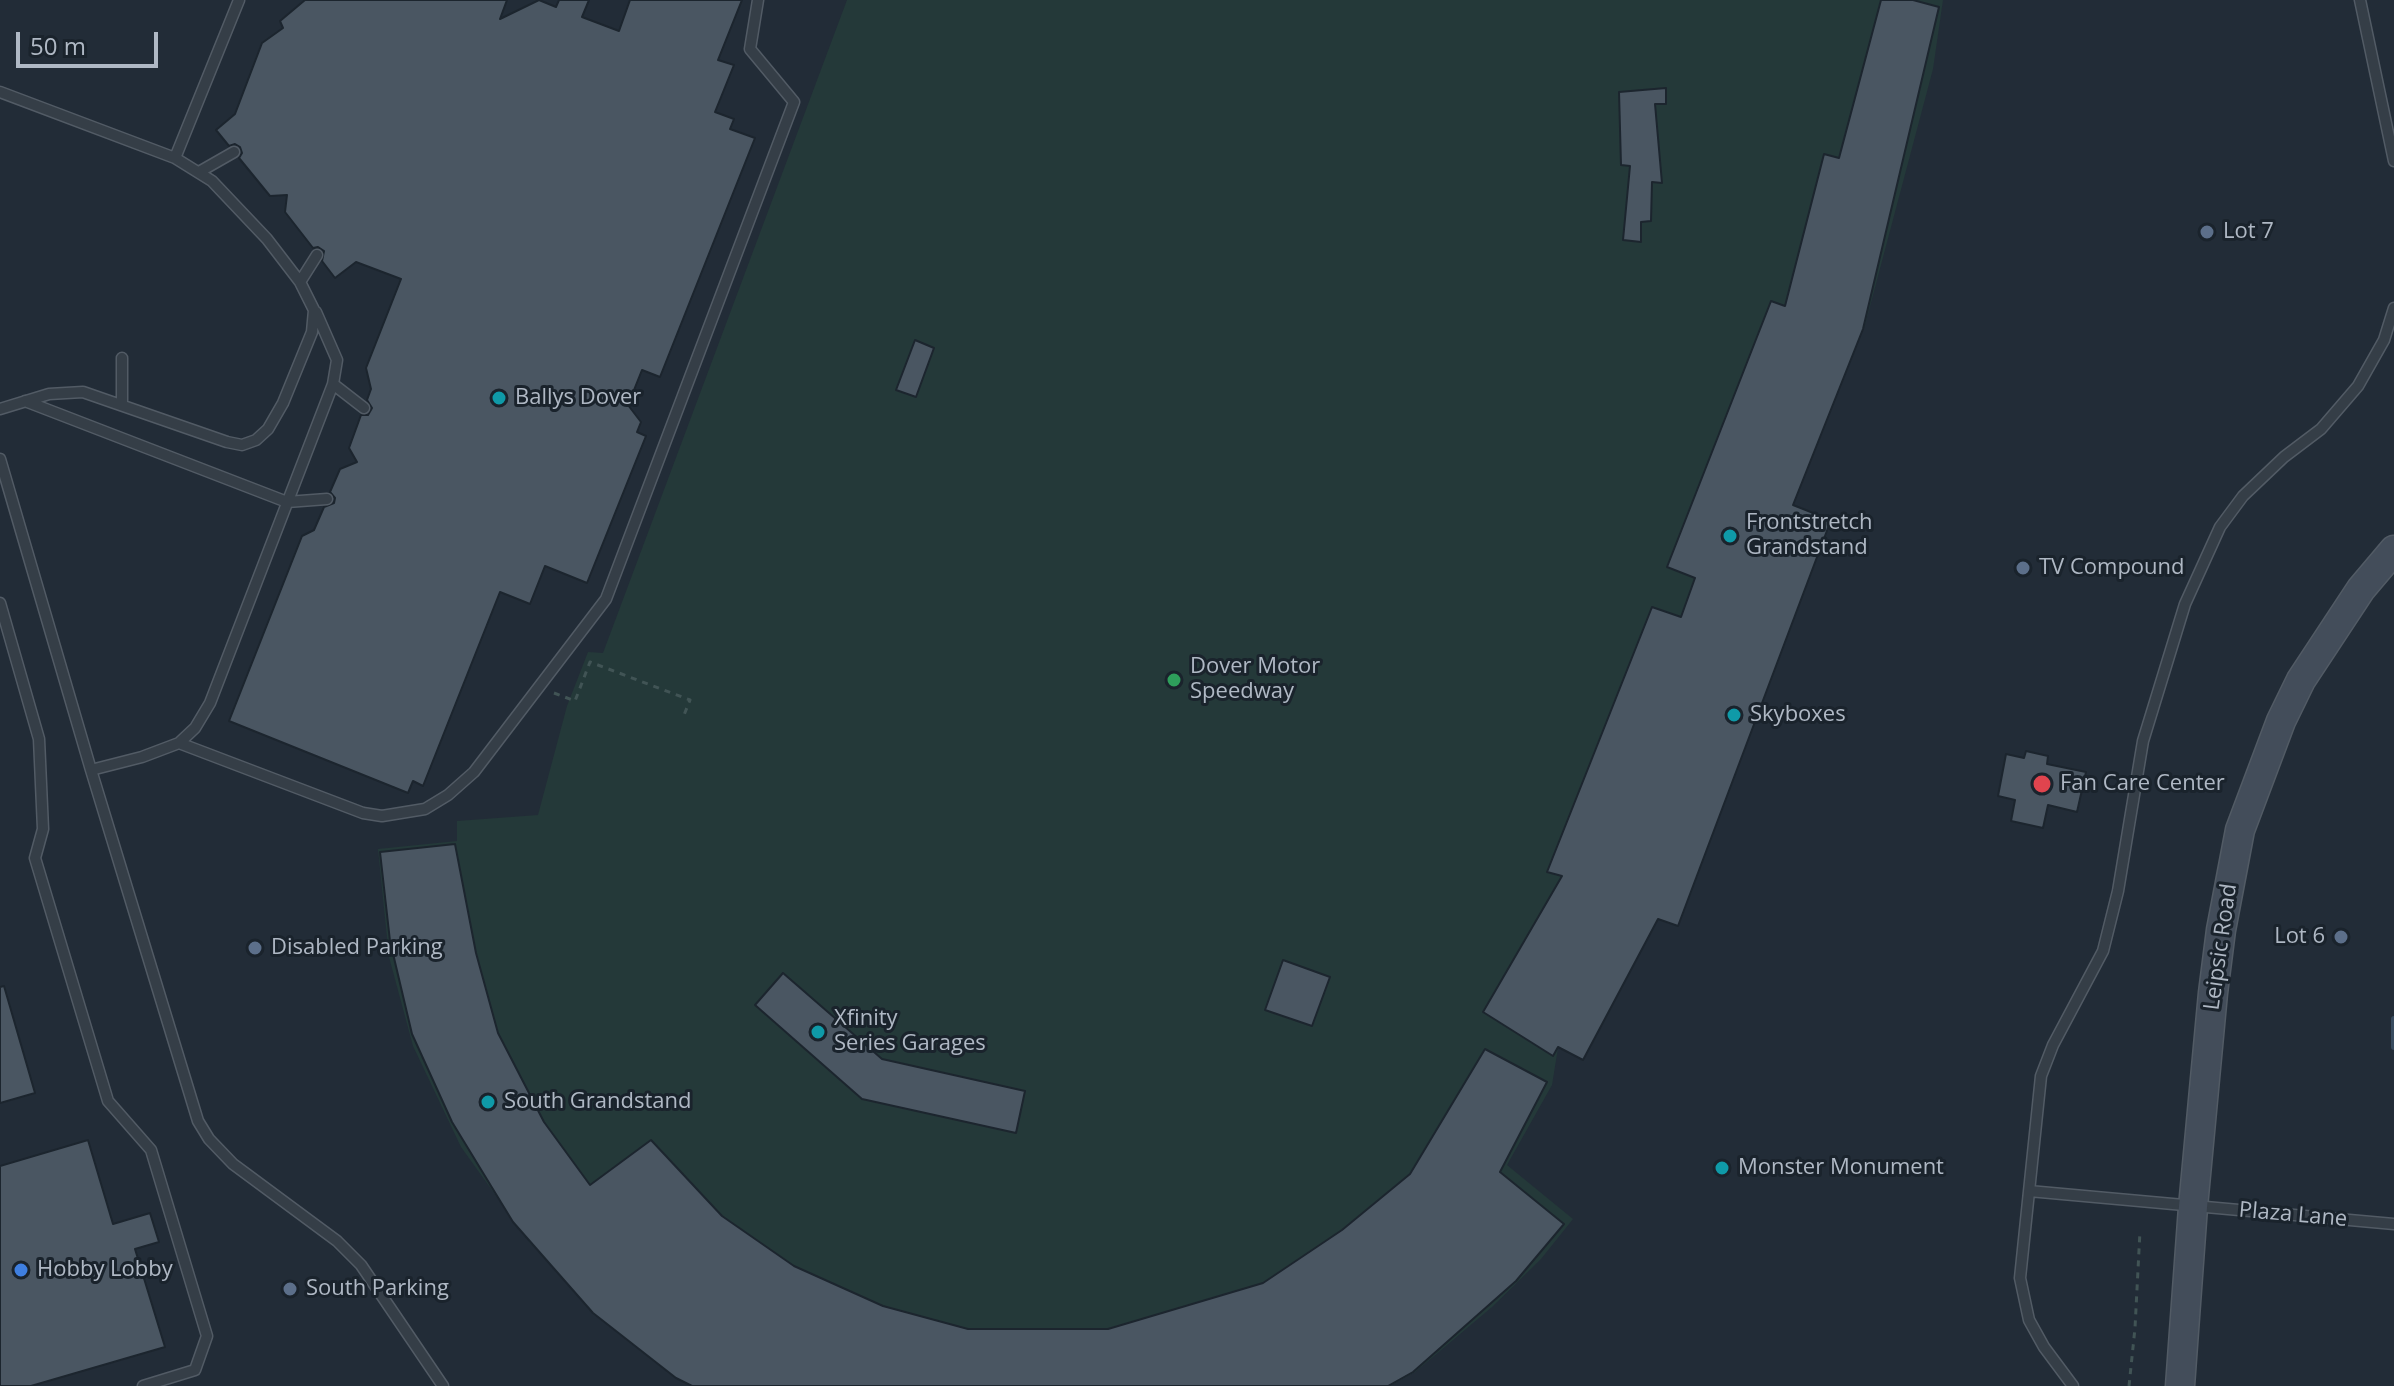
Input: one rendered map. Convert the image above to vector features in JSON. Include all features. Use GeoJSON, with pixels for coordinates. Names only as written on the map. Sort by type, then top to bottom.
{"type":"FeatureCollection","features":[{"type":"Feature","properties":{"kind":"street","name":"Leipsic Road"},"geometry":{"type":"LineString","coordinates":[[2180,1386],[2213,993],[2240,830],[2281,721],[2301,680],[2361,589],[2394,550]]}},
{"type":"Feature","properties":{"kind":"lane"},"geometry":{"type":"LineString","coordinates":[[175,158],[239,0]]}},
{"type":"Feature","properties":{"kind":"lane"},"geometry":{"type":"LineString","coordinates":[[179,743],[363,813],[382,816],[425,809],[448,795],[474,772],[606,599],[794,102],[750,49],[758,0]]}},
{"type":"Feature","properties":{"kind":"lane"},"geometry":{"type":"LineString","coordinates":[[2360,0],[2394,161]]}},
{"type":"Feature","properties":{"kind":"lane"},"geometry":{"type":"LineString","coordinates":[[0,92],[175,158],[212,181],[267,239],[300,282],[337,360],[333,384],[210,703],[195,728],[179,743],[142,757],[91,770]]}},
{"type":"Feature","properties":{"kind":"lane"},"geometry":{"type":"LineString","coordinates":[[199,172],[234,152]]}},
{"type":"Feature","properties":{"kind":"lane"},"geometry":{"type":"LineString","coordinates":[[300,282],[317,255]]}},
{"type":"Feature","properties":{"kind":"lane"},"geometry":{"type":"LineString","coordinates":[[2073,1386],[2044,1347],[2029,1320],[2020,1278],[2041,1076],[2053,1045],[2103,951],[2118,891],[2143,741],[2185,604],[2220,527],[2243,496],[2284,457],[2321,429],[2358,386],[2384,340],[2394,308]]}},
{"type":"Feature","properties":{"kind":"lane"},"geometry":{"type":"LineString","coordinates":[[0,409],[49,394],[83,392],[242,445],[256,440],[268,429],[283,403],[312,332],[314,310]]}},
{"type":"Feature","properties":{"kind":"lane"},"geometry":{"type":"LineString","coordinates":[[122,358],[122,403]]}},
{"type":"Feature","properties":{"kind":"lane"},"geometry":{"type":"LineString","coordinates":[[333,384],[364,408]]}},
{"type":"Feature","properties":{"kind":"lane"},"geometry":{"type":"LineString","coordinates":[[25,401],[287,502],[327,499]]}},
{"type":"Feature","properties":{"kind":"lane"},"geometry":{"type":"LineString","coordinates":[[0,459],[198,1121],[209,1139],[233,1164],[337,1241],[361,1265],[443,1386]]}},
{"type":"Feature","properties":{"kind":"lane"},"geometry":{"type":"LineString","coordinates":[[0,603],[39,739],[43,829],[35,858],[108,1101],[151,1150],[207,1336],[195,1370],[143,1386]]}},
{"type":"Feature","properties":{"kind":"lane","name":"Plaza Lane"},"geometry":{"type":"LineString","coordinates":[[2029,1191],[2394,1224]]}},
{"type":"Feature","properties":{"kind":"path"},"geometry":{"type":"LineString","coordinates":[[539,687],[575,701],[590,662],[690,700],[684,715]]}},
{"type":"Feature","properties":{"kind":"path"},"geometry":{"type":"LineString","coordinates":[[2129,1386],[2140,1231]]}},
{"type":"Feature","properties":{"kind":"green space","name":"Dover Motor Speedway"},"geometry":{"type":"Polygon","coordinates":[[[847,0],[1943,0],[1933,69],[1865,325],[1793,505],[1831,520],[1678,926],[1658,919],[1583,1060],[1558,1048],[1552,1085],[1507,1165],[1573,1219],[1541,1259],[1492,1307],[1415,1372],[1390,1386],[692,1386],[629,1342],[530,1243],[461,1147],[413,1046],[389,957],[378,849],[457,841],[457,821],[538,815],[567,706],[588,652],[603,653],[847,0]]]}},
{"type":"Feature","properties":{"kind":"building","name":"Ballys Dover"},"geometry":{"type":"Polygon","coordinates":[[[305,0],[507,0],[500,19],[539,0],[556,7],[559,0],[589,0],[582,17],[619,31],[630,0],[742,0],[718,60],[734,65],[715,112],[734,119],[730,129],[755,138],[660,377],[642,370],[628,405],[641,422],[637,432],[646,436],[587,583],[545,566],[530,604],[500,592],[423,786],[413,781],[408,793],[229,721],[302,536],[314,530],[324,507],[334,503],[335,498],[330,492],[340,469],[357,462],[349,448],[361,415],[368,415],[372,408],[367,400],[371,389],[366,368],[401,279],[356,262],[335,278],[322,261],[324,251],[313,248],[285,212],[287,195],[270,196],[239,158],[242,153],[240,147],[235,144],[229,146],[216,130],[235,114],[262,43],[283,28],[280,21],[305,0]]]}},
{"type":"Feature","properties":{"kind":"building","name":"Frontstretch Grandstand"},"geometry":{"type":"Polygon","coordinates":[[[1881,0],[1913,0],[1939,7],[1863,329],[1793,505],[1831,520],[1678,926],[1658,919],[1583,1060],[1558,1047],[1553,1056],[1483,1012],[1562,876],[1547,872],[1652,607],[1681,617],[1695,578],[1667,567],[1771,301],[1785,306],[1824,154],[1839,158],[1881,0]]]}},
{"type":"Feature","properties":{"kind":"building"},"geometry":{"type":"Polygon","coordinates":[[[1666,88],[1666,104],[1655,104],[1662,183],[1652,182],[1651,221],[1641,222],[1641,242],[1623,240],[1630,166],[1621,165],[1619,92],[1666,88]]]}},
{"type":"Feature","properties":{"kind":"building"},"geometry":{"type":"Polygon","coordinates":[[[915,340],[934,348],[916,397],[896,390],[915,340]]]}},
{"type":"Feature","properties":{"kind":"building","name":"Fan Care Center"},"geometry":{"type":"Polygon","coordinates":[[[2026,751],[2048,756],[2047,764],[2086,772],[2077,812],[2048,805],[2043,828],[2011,821],[2015,800],[1998,796],[2006,754],[2024,758],[2026,751]]]}},
{"type":"Feature","properties":{"kind":"building","name":"South Grandstand"},"geometry":{"type":"Polygon","coordinates":[[[455,844],[476,953],[498,1033],[544,1122],[590,1185],[651,1140],[722,1216],[794,1266],[883,1306],[968,1329],[1108,1329],[1263,1283],[1342,1230],[1410,1174],[1485,1049],[1547,1082],[1500,1172],[1564,1224],[1516,1281],[1413,1372],[1388,1386],[692,1386],[676,1378],[593,1313],[513,1222],[452,1122],[412,1034],[390,941],[380,852],[455,844]]]}},
{"type":"Feature","properties":{"kind":"building"},"geometry":{"type":"Polygon","coordinates":[[[1283,960],[1330,977],[1312,1026],[1265,1010],[1283,960]]]}},
{"type":"Feature","properties":{"kind":"building","name":"Xfinity Series Garages"},"geometry":{"type":"Polygon","coordinates":[[[783,973],[882,1059],[1025,1091],[1016,1133],[862,1099],[755,1005],[783,973]]]}},
{"type":"Feature","properties":{"kind":"building"},"geometry":{"type":"Polygon","coordinates":[[[4,986],[35,1093],[0,1103],[0,987],[4,986]]]}},
{"type":"Feature","properties":{"kind":"building"},"geometry":{"type":"Polygon","coordinates":[[[88,1140],[113,1224],[150,1213],[159,1242],[135,1249],[165,1347],[31,1386],[0,1386],[0,1166],[88,1140]]]}},
{"type":"Feature","properties":{"kind":"waterway"},"geometry":{"type":"LineString","coordinates":[[2394,1019],[2394,1047]]}},
{"type":"Feature","properties":{"kind":"place","name":"Lot 7"},"geometry":{"type":"Point","coordinates":[2207,232]}},
{"type":"Feature","properties":{"kind":"place","name":"Ballys Dover"},"geometry":{"type":"Point","coordinates":[499,398]}},
{"type":"Feature","properties":{"kind":"place","name":"Frontstretch Grandstand"},"geometry":{"type":"Point","coordinates":[1730,536]}},
{"type":"Feature","properties":{"kind":"place","name":"TV Compound"},"geometry":{"type":"Point","coordinates":[2023,568]}},
{"type":"Feature","properties":{"kind":"place","name":"Dover Motor Speedway"},"geometry":{"type":"Point","coordinates":[1174,680]}},
{"type":"Feature","properties":{"kind":"place","name":"Skyboxes"},"geometry":{"type":"Point","coordinates":[1734,715]}},
{"type":"Feature","properties":{"kind":"place","name":"Fan Care Center"},"geometry":{"type":"Point","coordinates":[2042,784]}},
{"type":"Feature","properties":{"kind":"place","name":"Lot 6"},"geometry":{"type":"Point","coordinates":[2341,937]}},
{"type":"Feature","properties":{"kind":"place","name":"Disabled Parking"},"geometry":{"type":"Point","coordinates":[255,948]}},
{"type":"Feature","properties":{"kind":"place","name":"Xfinity Series Garages"},"geometry":{"type":"Point","coordinates":[818,1032]}},
{"type":"Feature","properties":{"kind":"place","name":"South Grandstand"},"geometry":{"type":"Point","coordinates":[488,1102]}},
{"type":"Feature","properties":{"kind":"place","name":"Monster Monument"},"geometry":{"type":"Point","coordinates":[1722,1168]}},
{"type":"Feature","properties":{"kind":"place","name":"Hobby Lobby"},"geometry":{"type":"Point","coordinates":[21,1270]}},
{"type":"Feature","properties":{"kind":"place","name":"South Parking"},"geometry":{"type":"Point","coordinates":[290,1289]}}]}
